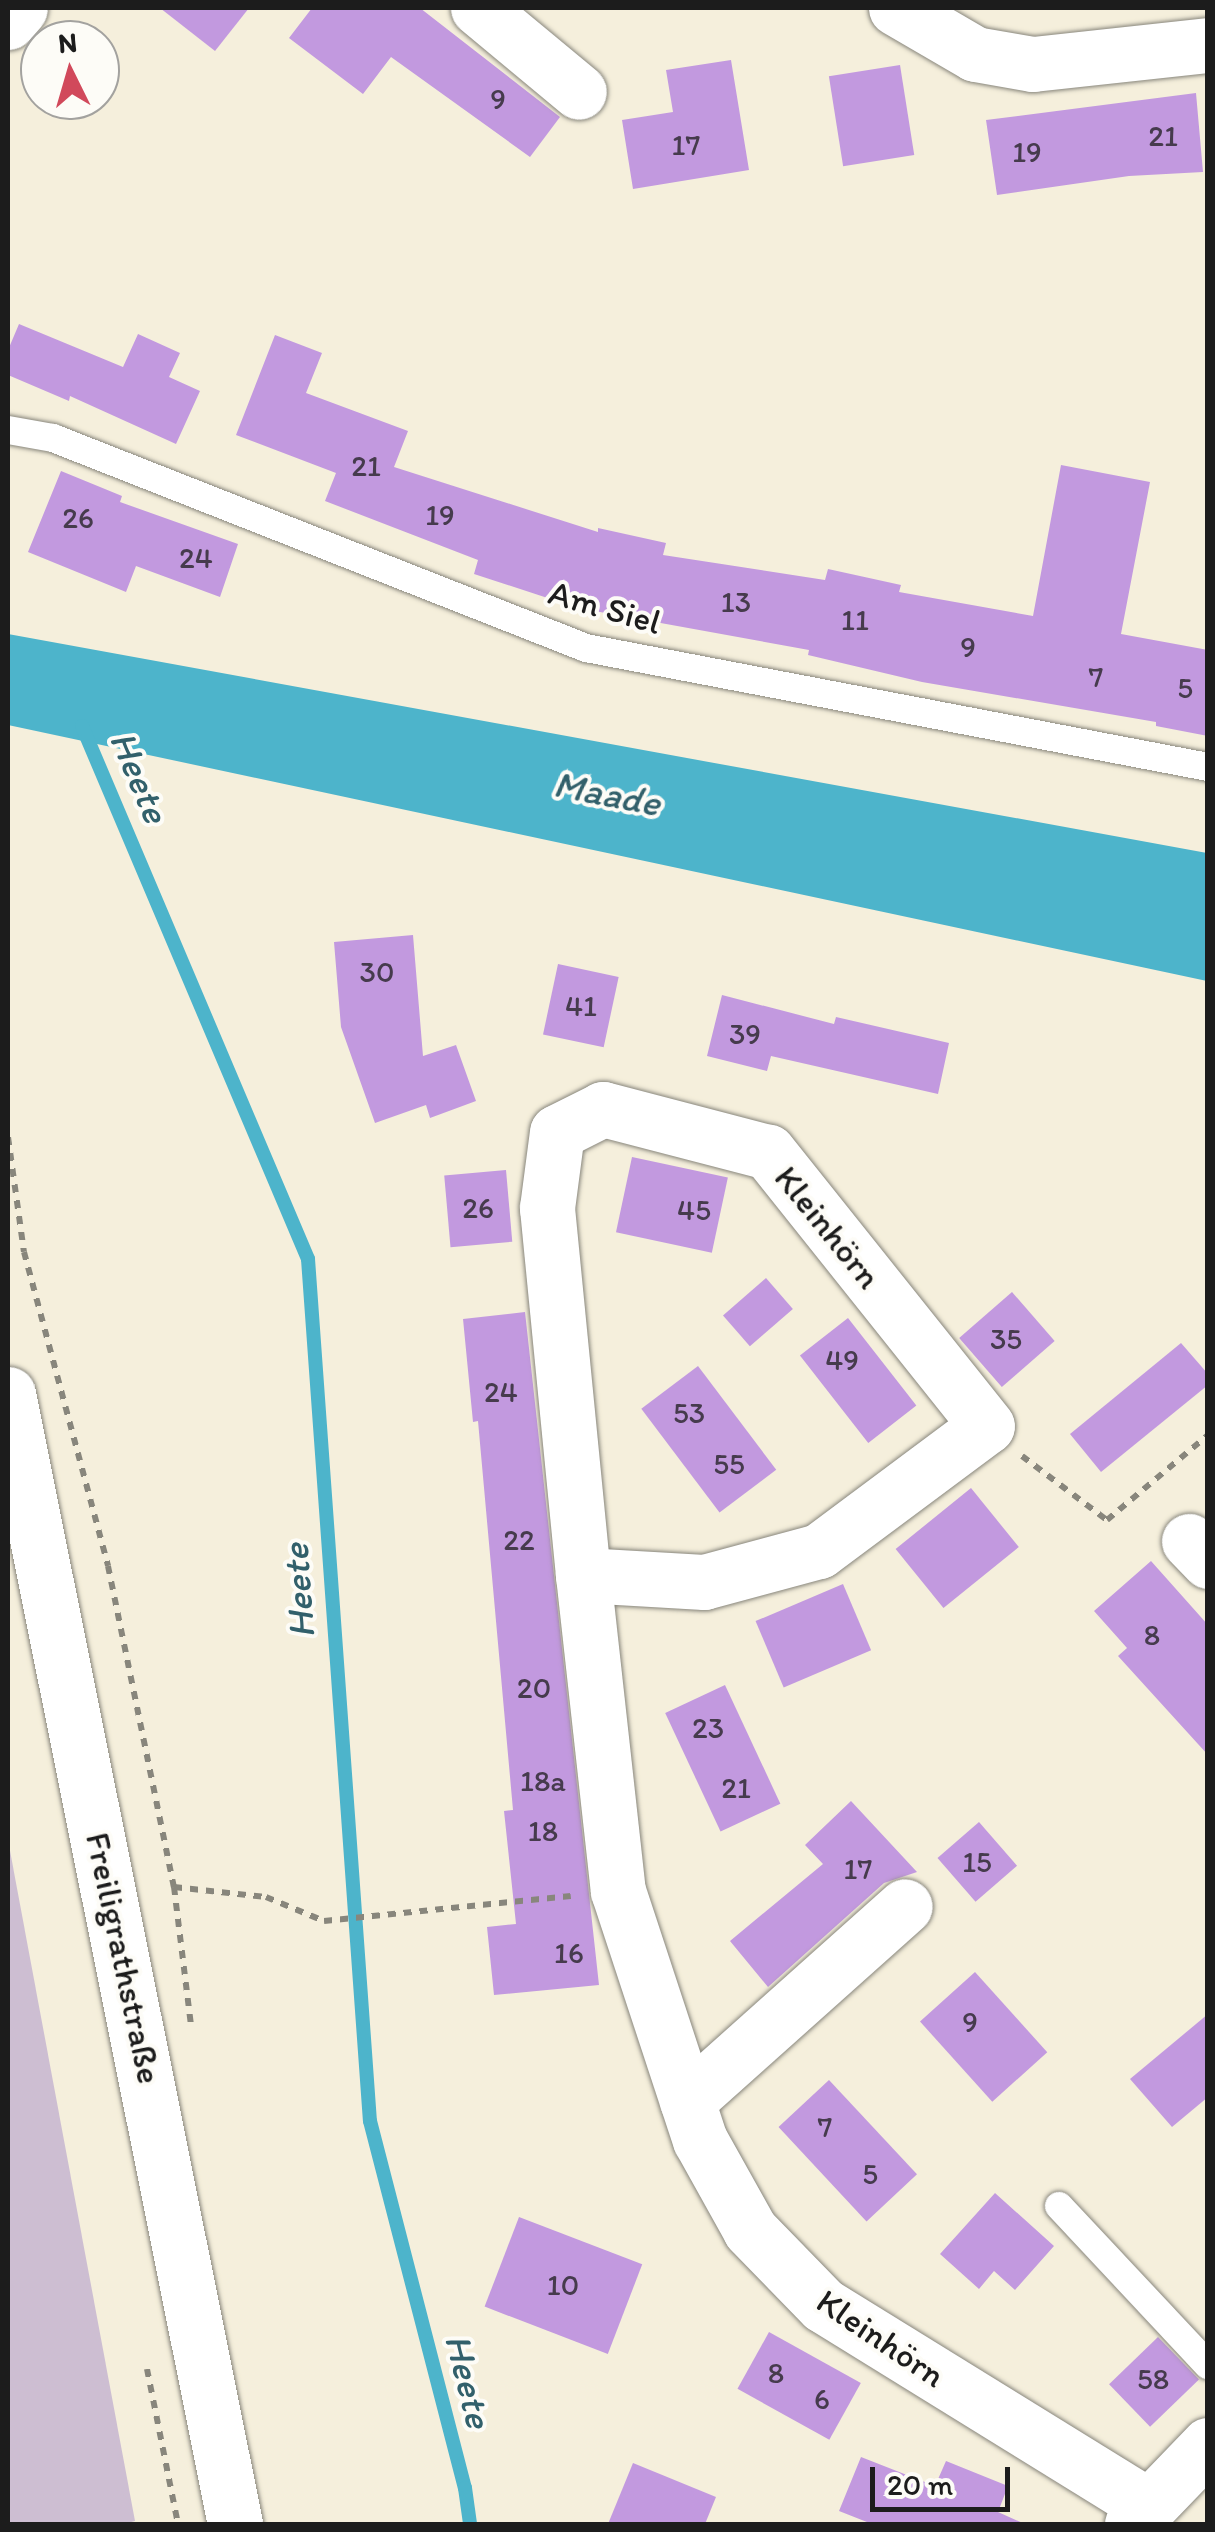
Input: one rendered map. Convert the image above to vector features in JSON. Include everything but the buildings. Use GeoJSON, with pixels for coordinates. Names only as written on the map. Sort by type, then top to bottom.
{"type":"FeatureCollection","features":[{"type":"Feature","properties":{"kind":"street"},"geometry":{"type":"LineString","coordinates":[[8,22],[20,8]]}},
{"type":"Feature","properties":{"kind":"street"},"geometry":{"type":"LineString","coordinates":[[478,8],[579,92]]}},
{"type":"Feature","properties":{"kind":"street"},"geometry":{"type":"LineString","coordinates":[[896,8],[975,54],[1033,64],[1208,45]]}},
{"type":"Feature","properties":{"kind":"street","name":"Kleinhörn"},"geometry":{"type":"LineString","coordinates":[[987,1426],[768,1152],[603,1109],[557,1132],[547,1208],[618,1891],[700,2140],[750,2230],[823,2305],[1140,2515]]}},
{"type":"Feature","properties":{"kind":"street","name":"Freiligrathstraße"},"geometry":{"type":"LineString","coordinates":[[8,1394],[20,1516],[235,2524]]}},
{"type":"Feature","properties":{"kind":"street"},"geometry":{"type":"LineString","coordinates":[[584,1575],[704,1582],[818,1551],[987,1426]]}},
{"type":"Feature","properties":{"kind":"street"},"geometry":{"type":"LineString","coordinates":[[687,2101],[905,1906]]}},
{"type":"Feature","properties":{"kind":"street"},"geometry":{"type":"LineString","coordinates":[[1140,2515],[1208,2445]]}},
{"type":"Feature","properties":{"kind":"lane","name":"Am Siel"},"geometry":{"type":"LineString","coordinates":[[8,430],[53,438],[586,648],[1208,767]]}},
{"type":"Feature","properties":{"kind":"lane"},"geometry":{"type":"LineString","coordinates":[[1060,2206],[1208,2364]]}},
{"type":"Feature","properties":{"kind":"path"},"geometry":{"type":"LineString","coordinates":[[987,1426],[1106,1520],[1208,1435]]}},
{"type":"Feature","properties":{"kind":"path"},"geometry":{"type":"LineString","coordinates":[[174,1887],[266,1897],[324,1922],[618,1891]]}},
{"type":"Feature","properties":{"kind":"shaded area"},"geometry":{"type":"Polygon","coordinates":[[[8,1840],[135,2521],[124,2524],[8,2524],[8,1840]]]}},
{"type":"Feature","properties":{"kind":"water","name":"Maade"},"geometry":{"type":"Polygon","coordinates":[[[8,634],[1207,853],[1207,981],[8,725],[8,634]]]}},
{"type":"Feature","properties":{"kind":"waterway","name":"Heete"},"geometry":{"type":"LineString","coordinates":[[82,726],[308,1259],[370,2121],[465,2488],[470,2524]]}}]}
